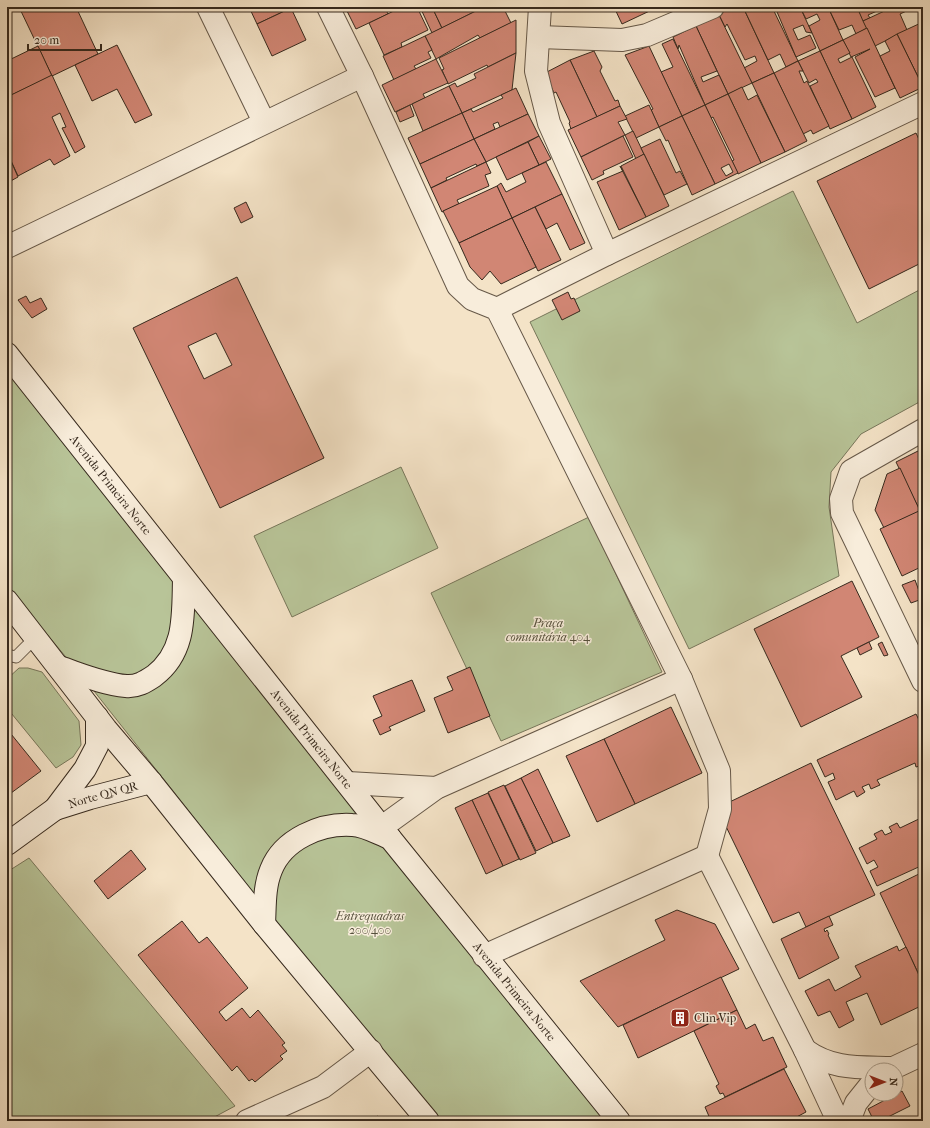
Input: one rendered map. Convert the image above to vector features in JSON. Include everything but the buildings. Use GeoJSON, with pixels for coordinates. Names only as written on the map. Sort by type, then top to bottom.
{"type":"FeatureCollection","features":[{"type":"Feature","properties":{"kind":"street"},"geometry":{"type":"LineString","coordinates":[[208,7],[264,122]]}},
{"type":"Feature","properties":{"kind":"street"},"geometry":{"type":"LineString","coordinates":[[328,7],[362,76],[458,286],[472,299],[497,309],[681,679],[719,771],[720,809],[707,856],[805,1050],[838,1121]]}},
{"type":"Feature","properties":{"kind":"street"},"geometry":{"type":"LineString","coordinates":[[540,7],[536,71],[549,123],[607,254]]}},
{"type":"Feature","properties":{"kind":"street"},"geometry":{"type":"LineString","coordinates":[[538,37],[622,40],[647,35],[713,7]]}},
{"type":"Feature","properties":{"kind":"street"},"geometry":{"type":"LineString","coordinates":[[7,247],[362,76]]}},
{"type":"Feature","properties":{"kind":"street"},"geometry":{"type":"LineString","coordinates":[[497,309],[607,254],[923,103]]}},
{"type":"Feature","properties":{"kind":"street","name":"Avenida Primeira Norte"},"geometry":{"type":"LineString","coordinates":[[7,354],[484,956],[619,1121]]}},
{"type":"Feature","properties":{"kind":"street"},"geometry":{"type":"LineString","coordinates":[[923,430],[851,471],[843,488],[841,499],[842,513],[923,681]]}},
{"type":"Feature","properties":{"kind":"street"},"geometry":{"type":"LineString","coordinates":[[59,667],[112,684],[128,686],[143,684],[162,669],[176,649],[182,630],[184,579]]}},
{"type":"Feature","properties":{"kind":"street"},"geometry":{"type":"LineString","coordinates":[[7,601],[97,717],[151,782],[264,924],[428,1121]]}},
{"type":"Feature","properties":{"kind":"street"},"geometry":{"type":"LineString","coordinates":[[264,924],[266,890],[272,869],[282,852],[300,837],[327,827],[353,824],[386,833],[436,788],[681,679]]}},
{"type":"Feature","properties":{"kind":"street","name":"Norte QN QR"},"geometry":{"type":"LineString","coordinates":[[7,844],[55,809],[86,769],[97,746],[97,717]]}},
{"type":"Feature","properties":{"kind":"street","name":"Norte QN QR"},"geometry":{"type":"LineString","coordinates":[[55,809],[151,782]]}},
{"type":"Feature","properties":{"kind":"street"},"geometry":{"type":"LineString","coordinates":[[348,784],[436,788]]}},
{"type":"Feature","properties":{"kind":"street"},"geometry":{"type":"LineString","coordinates":[[484,956],[707,856]]}},
{"type":"Feature","properties":{"kind":"street"},"geometry":{"type":"LineString","coordinates":[[805,1050],[819,1060],[839,1066],[864,1067]]}},
{"type":"Feature","properties":{"kind":"street"},"geometry":{"type":"LineString","coordinates":[[260,1118],[323,1087],[371,1051]]}},
{"type":"Feature","properties":{"kind":"street"},"geometry":{"type":"LineString","coordinates":[[904,1064],[922,1057]]}},
{"type":"Feature","properties":{"kind":"street"},"geometry":{"type":"LineString","coordinates":[[848,1121],[856,1103],[864,1093]]}},
{"type":"Feature","properties":{"kind":"lane"},"geometry":{"type":"LineString","coordinates":[[7,655],[16,657],[36,637]]}},
{"type":"Feature","properties":{"kind":"green space"},"geometry":{"type":"Polygon","coordinates":[[[793,191],[857,323],[923,288],[923,400],[861,434],[831,472],[829,507],[839,576],[689,649],[530,322],[793,191]]]}},
{"type":"Feature","properties":{"kind":"green space","name":"Entrequadras 200/400"},"geometry":{"type":"Polygon","coordinates":[[[7,352],[624,1121],[438,1121],[308,962],[94,691],[7,586],[7,352]]]}},
{"type":"Feature","properties":{"kind":"green space"},"geometry":{"type":"Polygon","coordinates":[[[401,467],[438,548],[292,617],[254,536],[401,467]]]}},
{"type":"Feature","properties":{"kind":"green space","name":"Praça comunitária 404"},"geometry":{"type":"Polygon","coordinates":[[[589,517],[662,672],[501,741],[431,593],[589,517]]]}},
{"type":"Feature","properties":{"kind":"green space"},"geometry":{"type":"Polygon","coordinates":[[[19,668],[28,668],[42,672],[79,721],[81,745],[73,757],[56,768],[7,708],[7,679],[19,668]]]}},
{"type":"Feature","properties":{"kind":"green space"},"geometry":{"type":"Polygon","coordinates":[[[29,858],[235,1106],[207,1121],[7,1121],[7,872],[29,858]]]}},
{"type":"Feature","properties":{"kind":"place","name":"Clin Vip"},"geometry":{"type":"Point","coordinates":[680,1018]}}]}
